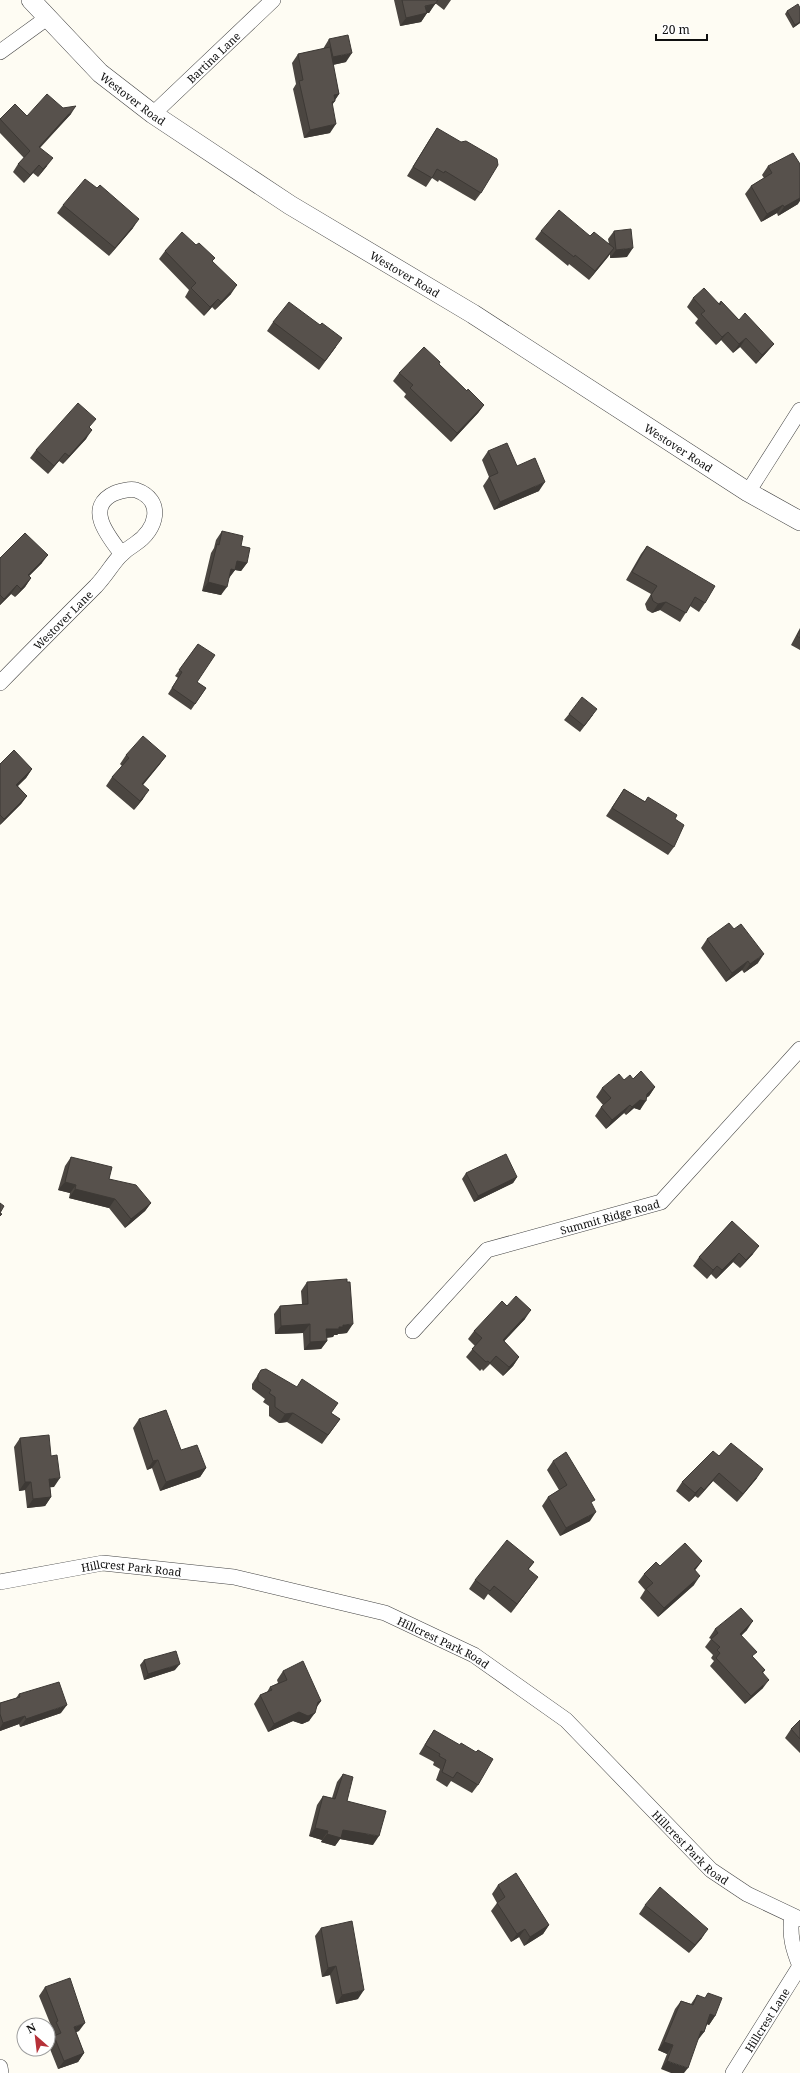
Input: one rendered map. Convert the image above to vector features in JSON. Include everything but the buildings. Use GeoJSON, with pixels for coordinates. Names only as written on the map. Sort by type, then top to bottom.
{"type":"FeatureCollection","features":[{"type":"Feature","properties":{"kind":"street","name":"Westover Road"},"geometry":{"type":"LineString","coordinates":[[31,0],[100,73],[153,114],[290,205],[473,314],[748,492],[800,521]]}},
{"type":"Feature","properties":{"kind":"street","name":"Bartina Lane"},"geometry":{"type":"LineString","coordinates":[[153,114],[273,0]]}},
{"type":"Feature","properties":{"kind":"street"},"geometry":{"type":"LineString","coordinates":[[0,52],[47,18]]}},
{"type":"Feature","properties":{"kind":"street"},"geometry":{"type":"LineString","coordinates":[[748,492],[800,410]]}},
{"type":"Feature","properties":{"kind":"street","name":"Westover Lane"},"geometry":{"type":"LineString","coordinates":[[0,683],[98,584],[121,553]]}},
{"type":"Feature","properties":{"kind":"street","name":"Summit Ridge Road"},"geometry":{"type":"LineString","coordinates":[[413,1331],[487,1250],[661,1202],[800,1048]]}},
{"type":"Feature","properties":{"kind":"street","name":"Hillcrest Park Road"},"geometry":{"type":"LineString","coordinates":[[0,1582],[103,1563],[234,1577],[385,1613],[474,1655],[566,1720],[711,1870],[747,1894],[796,1918]]}},
{"type":"Feature","properties":{"kind":"street","name":"Hillcrest Lane"},"geometry":{"type":"LineString","coordinates":[[733,2073],[800,1966],[792,1942],[790,1930],[796,1918]]}},
{"type":"Feature","properties":{"kind":"street"},"geometry":{"type":"LineString","coordinates":[[0,2067],[1,2073]]}}]}
